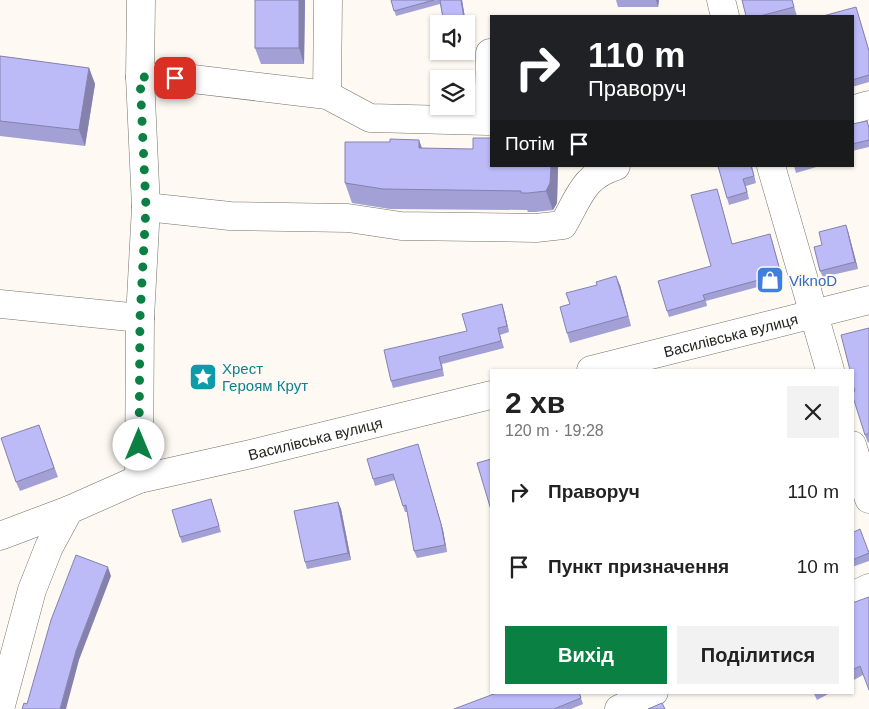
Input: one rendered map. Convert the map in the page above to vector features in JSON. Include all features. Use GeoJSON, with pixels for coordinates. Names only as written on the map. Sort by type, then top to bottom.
{"type":"FeatureCollection","features":[{"type":"Feature","properties":{"kind":"street"},"geometry":{"type":"LineString","coordinates":[[139,479],[140,318],[146,207],[140,77],[141,0]]}},
{"type":"Feature","properties":{"kind":"street"},"geometry":{"type":"LineString","coordinates":[[327,95],[328,0]]}},
{"type":"Feature","properties":{"kind":"street"},"geometry":{"type":"LineString","coordinates":[[721,0],[725,15]]}},
{"type":"Feature","properties":{"kind":"street"},"geometry":{"type":"LineString","coordinates":[[140,77],[193,79],[327,95],[370,118],[488,121],[490,53]]}},
{"type":"Feature","properties":{"kind":"street"},"geometry":{"type":"LineString","coordinates":[[854,109],[869,105]]}},
{"type":"Feature","properties":{"kind":"street"},"geometry":{"type":"LineString","coordinates":[[146,207],[230,216],[348,218],[401,226],[536,228],[564,225],[585,183],[606,169],[613,167]]}},
{"type":"Feature","properties":{"kind":"street"},"geometry":{"type":"LineString","coordinates":[[771,167],[830,369]]}},
{"type":"Feature","properties":{"kind":"street","name":"Василівська вулиця"},"geometry":{"type":"LineString","coordinates":[[595,369],[869,300]]}},
{"type":"Feature","properties":{"kind":"street"},"geometry":{"type":"LineString","coordinates":[[0,304],[140,318]]}},
{"type":"Feature","properties":{"kind":"street","name":"Василівська вулиця"},"geometry":{"type":"LineString","coordinates":[[69,510],[139,479],[252,454],[490,395]]}},
{"type":"Feature","properties":{"kind":"street"},"geometry":{"type":"LineString","coordinates":[[854,451],[869,499]]}},
{"type":"Feature","properties":{"kind":"street"},"geometry":{"type":"LineString","coordinates":[[0,536],[69,510]]}},
{"type":"Feature","properties":{"kind":"street"},"geometry":{"type":"LineString","coordinates":[[0,708],[32,590],[49,547],[69,510]]}},
{"type":"Feature","properties":{"kind":"street"},"geometry":{"type":"LineString","coordinates":[[854,595],[869,588]]}},
{"type":"Feature","properties":{"kind":"street"},"geometry":{"type":"LineString","coordinates":[[619,709],[650,694]]}},
{"type":"Feature","properties":{"kind":"building"},"geometry":{"type":"Polygon","coordinates":[[[255,0],[299,0],[299,48],[255,48],[255,0]]]}},
{"type":"Feature","properties":{"kind":"building"},"geometry":{"type":"Polygon","coordinates":[[[391,0],[434,0],[394,11],[391,0]]]}},
{"type":"Feature","properties":{"kind":"building"},"geometry":{"type":"Polygon","coordinates":[[[440,0],[461,0],[464,15],[442,15],[440,0]]]}},
{"type":"Feature","properties":{"kind":"building"},"geometry":{"type":"Polygon","coordinates":[[[742,0],[792,0],[794,7],[764,15],[746,15],[742,0]]]}},
{"type":"Feature","properties":{"kind":"building"},"geometry":{"type":"Polygon","coordinates":[[[856,7],[869,51],[869,75],[854,79],[854,15],[827,15],[856,7]]]}},
{"type":"Feature","properties":{"kind":"building"},"geometry":{"type":"Polygon","coordinates":[[[0,56],[89,68],[79,130],[0,121],[0,56]]]}},
{"type":"Feature","properties":{"kind":"building"},"geometry":{"type":"Polygon","coordinates":[[[867,121],[869,140],[854,144],[854,124],[867,121]]]}},
{"type":"Feature","properties":{"kind":"building"},"geometry":{"type":"Polygon","coordinates":[[[473,138],[490,138],[490,167],[551,167],[550,183],[546,191],[521,193],[521,191],[383,189],[345,183],[345,142],[390,142],[390,139],[419,140],[419,148],[473,149],[473,138]]]}},
{"type":"Feature","properties":{"kind":"building"},"geometry":{"type":"Polygon","coordinates":[[[718,167],[751,167],[754,176],[743,179],[747,192],[727,198],[718,167]]]}},
{"type":"Feature","properties":{"kind":"building"},"geometry":{"type":"Polygon","coordinates":[[[717,189],[732,244],[770,234],[781,274],[703,295],[705,300],[667,311],[658,281],[711,266],[691,195],[717,189]]]}},
{"type":"Feature","properties":{"kind":"building"},"geometry":{"type":"Polygon","coordinates":[[[846,225],[855,262],[820,271],[814,247],[822,245],[819,232],[846,225]]]}},
{"type":"Feature","properties":{"kind":"building"},"geometry":{"type":"Polygon","coordinates":[[[616,276],[628,316],[567,333],[560,307],[570,304],[566,293],[597,285],[596,282],[616,276]]]}},
{"type":"Feature","properties":{"kind":"building"},"geometry":{"type":"Polygon","coordinates":[[[502,304],[507,326],[498,328],[501,341],[439,357],[442,369],[391,381],[384,350],[467,331],[462,314],[502,304]]]}},
{"type":"Feature","properties":{"kind":"building"},"geometry":{"type":"Polygon","coordinates":[[[869,328],[869,433],[865,435],[854,400],[854,369],[850,369],[841,335],[869,328]]]}},
{"type":"Feature","properties":{"kind":"building"},"geometry":{"type":"Polygon","coordinates":[[[39,425],[54,468],[16,482],[1,438],[39,425]]]}},
{"type":"Feature","properties":{"kind":"building"},"geometry":{"type":"Polygon","coordinates":[[[418,444],[441,524],[445,545],[414,551],[406,505],[403,506],[393,474],[373,479],[367,459],[418,444]]]}},
{"type":"Feature","properties":{"kind":"building"},"geometry":{"type":"Polygon","coordinates":[[[490,459],[490,507],[477,463],[490,459]]]}},
{"type":"Feature","properties":{"kind":"building"},"geometry":{"type":"Polygon","coordinates":[[[211,499],[219,526],[180,537],[172,510],[211,499]]]}},
{"type":"Feature","properties":{"kind":"building"},"geometry":{"type":"Polygon","coordinates":[[[338,502],[348,553],[305,562],[294,511],[338,502]]]}},
{"type":"Feature","properties":{"kind":"building"},"geometry":{"type":"Polygon","coordinates":[[[860,529],[869,553],[854,559],[854,532],[860,529]]]}},
{"type":"Feature","properties":{"kind":"building"},"geometry":{"type":"Polygon","coordinates":[[[76,555],[108,567],[76,651],[60,709],[22,709],[24,703],[27,704],[51,620],[76,555]]]}},
{"type":"Feature","properties":{"kind":"building"},"geometry":{"type":"Polygon","coordinates":[[[869,597],[869,690],[860,666],[854,669],[854,602],[869,597]]]}},
{"type":"Feature","properties":{"kind":"building"},"geometry":{"type":"Polygon","coordinates":[[[494,694],[580,694],[581,698],[554,709],[454,709],[494,694]]]}},
{"type":"Feature","properties":{"kind":"building"},"geometry":{"type":"Polygon","coordinates":[[[662,703],[665,709],[648,709],[662,703]]]}},
{"type":"Feature","properties":{"kind":"place","name":"ViknoD"},"geometry":{"type":"Point","coordinates":[770,280]}},
{"type":"Feature","properties":{"kind":"place","name":"Хрест Героям Крут"},"geometry":{"type":"Point","coordinates":[203,377]}},
{"type":"Feature","properties":{"kind":"route"},"geometry":{"type":"LineString","coordinates":[[139,445],[140,318],[146,207],[140,77],[175,78]]}}]}
